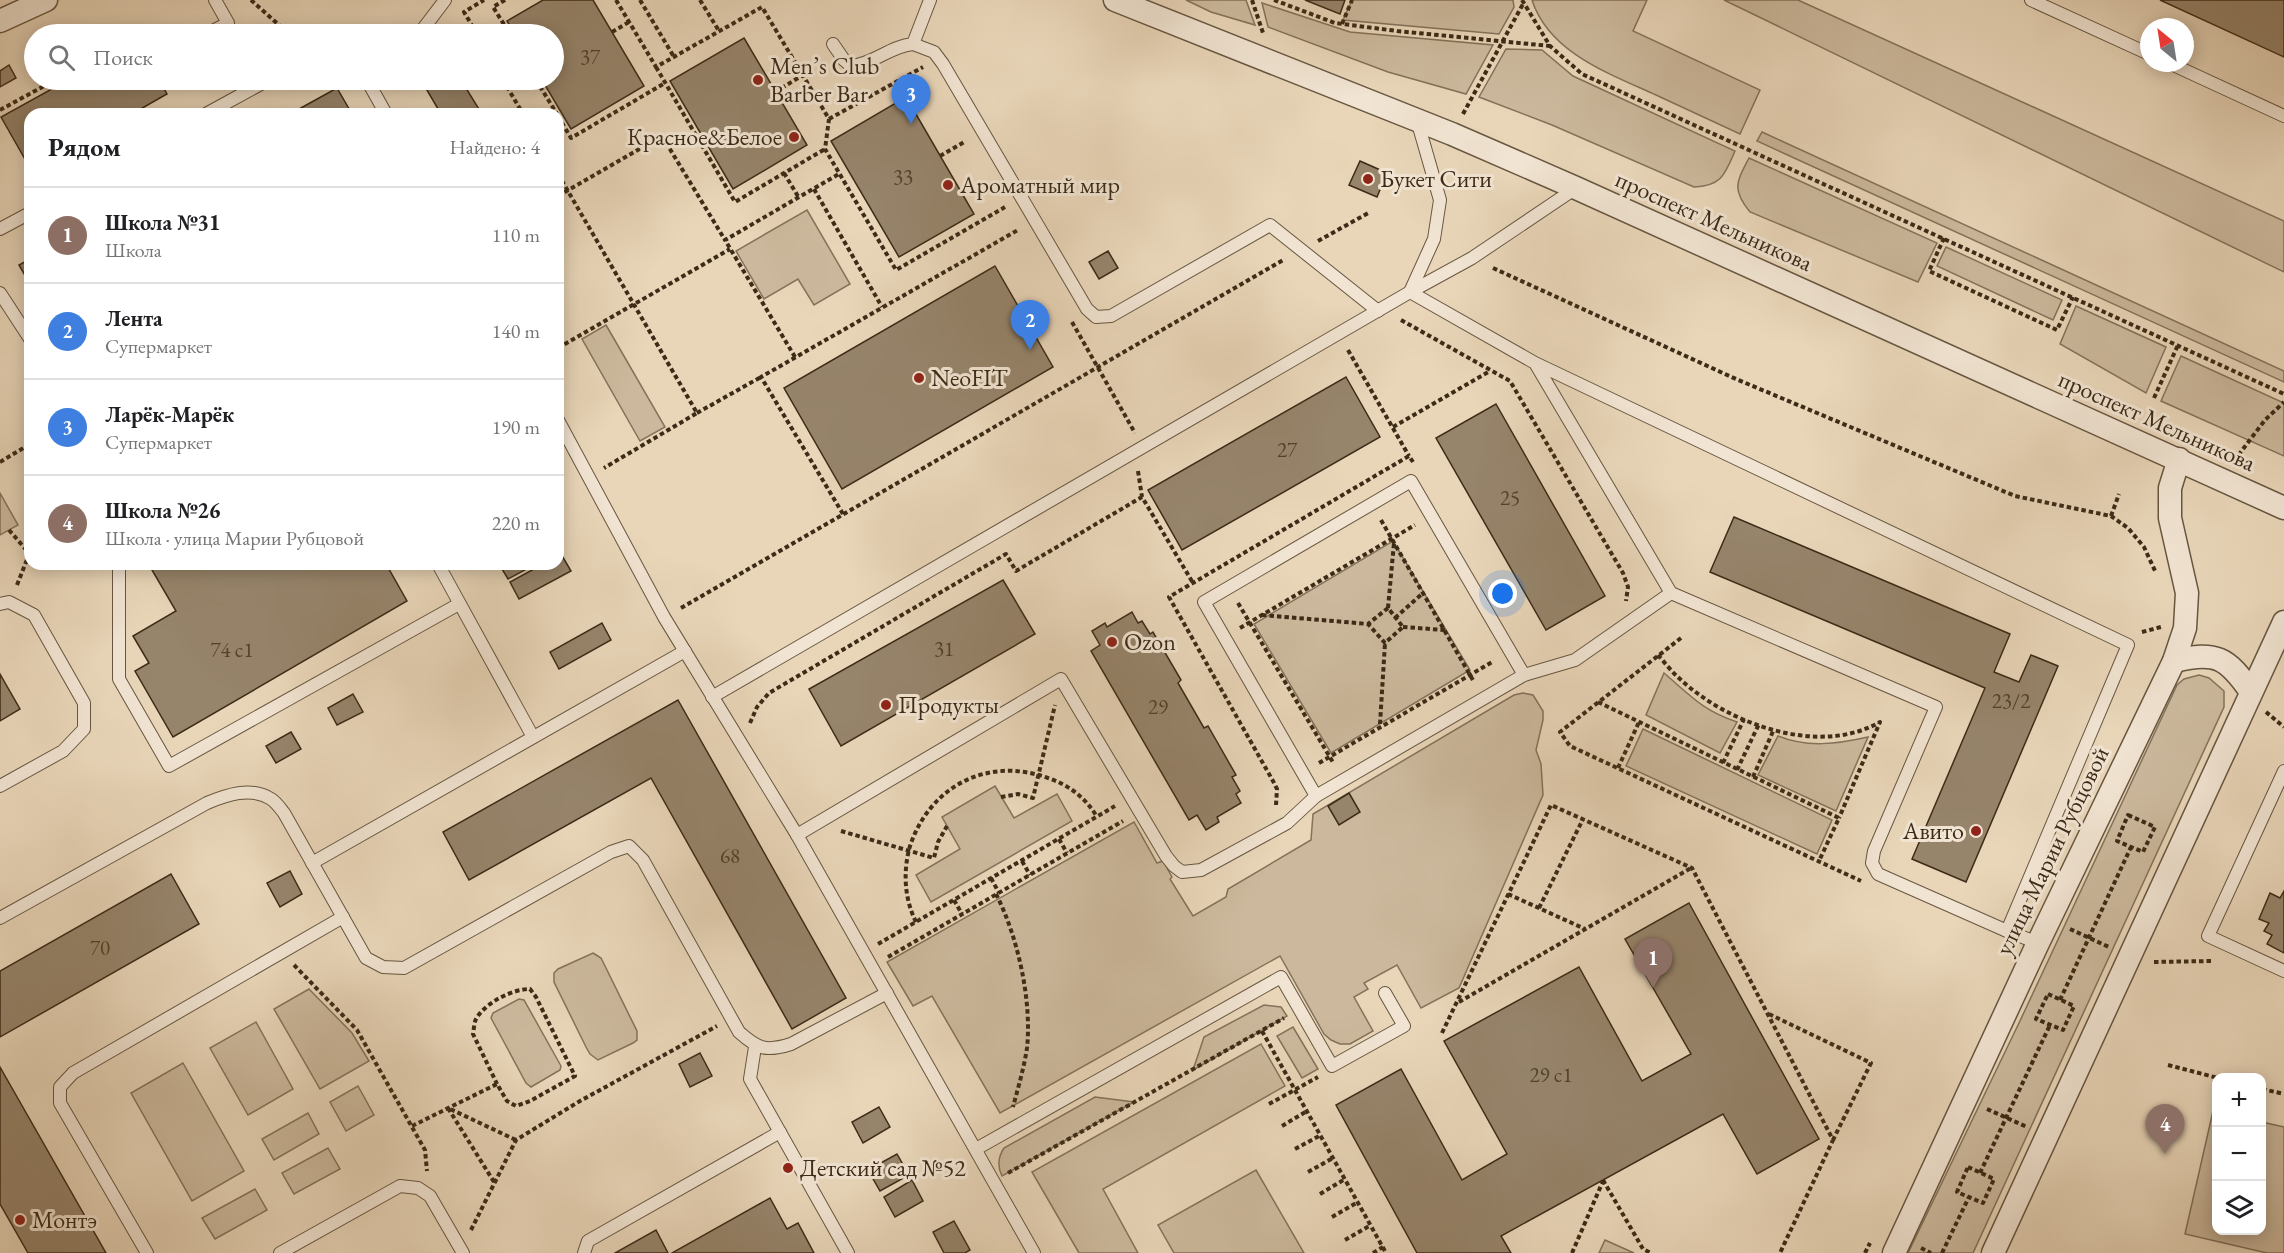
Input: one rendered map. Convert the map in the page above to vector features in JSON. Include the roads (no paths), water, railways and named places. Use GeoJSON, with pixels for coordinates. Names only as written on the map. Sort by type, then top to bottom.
{"type":"FeatureCollection","features":[{"type":"Feature","properties":{"kind":"street"},"geometry":{"type":"LineString","coordinates":[[0,21],[46,0]]}},
{"type":"Feature","properties":{"kind":"street","name":"проспект Мельникова"},"geometry":{"type":"LineString","coordinates":[[1115,0],[1452,134],[2284,508]]}},
{"type":"Feature","properties":{"kind":"street","name":"улица Марии Рубцовой"},"geometry":{"type":"LineString","coordinates":[[1894,1253],[2038,943],[2174,661],[2185,628],[2187,593],[2170,518],[2170,488],[2179,459]]}},
{"type":"Feature","properties":{"kind":"street"},"geometry":{"type":"LineString","coordinates":[[1993,1253],[2255,699],[2284,622]]}},
{"type":"Feature","properties":{"kind":"street"},"geometry":{"type":"LineString","coordinates":[[2174,661],[2197,656],[2220,658],[2238,673],[2255,699]]}},
{"type":"Feature","properties":{"kind":"lane"},"geometry":{"type":"LineString","coordinates":[[215,0],[228,23],[226,24]]}},
{"type":"Feature","properties":{"kind":"lane"},"geometry":{"type":"LineString","coordinates":[[427,24],[445,0]]}},
{"type":"Feature","properties":{"kind":"lane"},"geometry":{"type":"LineString","coordinates":[[913,44],[930,0]]}},
{"type":"Feature","properties":{"kind":"lane"},"geometry":{"type":"LineString","coordinates":[[2031,0],[2140,50]]}},
{"type":"Feature","properties":{"kind":"lane"},"geometry":{"type":"LineString","coordinates":[[834,44],[844,60],[851,66],[864,65],[899,45],[913,44],[934,52],[944,64],[1087,309],[1096,317],[1111,316],[1270,225],[1378,310]]}},
{"type":"Feature","properties":{"kind":"lane"},"geometry":{"type":"LineString","coordinates":[[2189,72],[2284,116]]}},
{"type":"Feature","properties":{"kind":"lane"},"geometry":{"type":"LineString","coordinates":[[217,108],[250,90]]}},
{"type":"Feature","properties":{"kind":"lane"},"geometry":{"type":"LineString","coordinates":[[373,90],[383,108]]}},
{"type":"Feature","properties":{"kind":"lane"},"geometry":{"type":"LineString","coordinates":[[1410,292],[1434,239],[1440,201],[1417,120]]}},
{"type":"Feature","properties":{"kind":"lane"},"geometry":{"type":"LineString","coordinates":[[712,697],[1142,446],[1472,258],[1576,188]]}},
{"type":"Feature","properties":{"kind":"lane"},"geometry":{"type":"LineString","coordinates":[[0,230],[24,216]]}},
{"type":"Feature","properties":{"kind":"lane"},"geometry":{"type":"LineString","coordinates":[[1410,292],[1534,363],[2128,645],[2007,931]]}},
{"type":"Feature","properties":{"kind":"lane"},"geometry":{"type":"LineString","coordinates":[[0,293],[24,330]]}},
{"type":"Feature","properties":{"kind":"lane"},"geometry":{"type":"LineString","coordinates":[[1534,363],[1671,593],[1936,707],[1874,851],[1872,863],[1878,874],[2038,943]]}},
{"type":"Feature","properties":{"kind":"lane"},"geometry":{"type":"LineString","coordinates":[[564,431],[664,617],[796,835],[1034,1253]]}},
{"type":"Feature","properties":{"kind":"lane"},"geometry":{"type":"LineString","coordinates":[[1316,796],[1203,602],[1229,586],[1411,481],[1524,675]]}},
{"type":"Feature","properties":{"kind":"lane"},"geometry":{"type":"LineString","coordinates":[[119,570],[119,679],[169,766],[459,604]]}},
{"type":"Feature","properties":{"kind":"lane"},"geometry":{"type":"LineString","coordinates":[[441,570],[533,737]]}},
{"type":"Feature","properties":{"kind":"lane"},"geometry":{"type":"LineString","coordinates":[[796,835],[1061,679],[1174,866],[1182,872],[1192,873],[1287,823],[1316,796],[1524,675],[1575,660],[1671,593]]}},
{"type":"Feature","properties":{"kind":"lane"},"geometry":{"type":"LineString","coordinates":[[0,786],[63,751],[84,729],[84,703],[34,615],[4,603]]}},
{"type":"Feature","properties":{"kind":"lane"},"geometry":{"type":"LineString","coordinates":[[312,863],[685,651]]}},
{"type":"Feature","properties":{"kind":"lane"},"geometry":{"type":"LineString","coordinates":[[2284,771],[2208,936],[2284,971]]}},
{"type":"Feature","properties":{"kind":"lane"},"geometry":{"type":"LineString","coordinates":[[0,918],[207,803],[227,795],[252,792],[271,799],[284,813],[366,958],[383,967],[404,968],[611,852],[628,846],[643,860],[739,1032],[755,1047],[775,1049],[791,1044],[887,993]]}},
{"type":"Feature","properties":{"kind":"lane"},"geometry":{"type":"LineString","coordinates":[[147,1253],[60,1103],[60,1087],[74,1073],[343,917]]}},
{"type":"Feature","properties":{"kind":"lane"},"geometry":{"type":"LineString","coordinates":[[976,1149],[1281,977],[1332,1066],[1404,1026],[1385,993]]}},
{"type":"Feature","properties":{"kind":"lane"},"geometry":{"type":"LineString","coordinates":[[755,1047],[750,1079],[848,1253]]}},
{"type":"Feature","properties":{"kind":"lane"},"geometry":{"type":"LineString","coordinates":[[584,1253],[588,1241],[780,1132]]}},
{"type":"Feature","properties":{"kind":"lane"},"geometry":{"type":"LineString","coordinates":[[280,1253],[400,1186],[418,1188],[430,1196],[462,1251]]}},
{"type":"Feature","properties":{"kind":"place","name":"Men’s Club Barber Bar"},"geometry":{"type":"Point","coordinates":[758,80]}},
{"type":"Feature","properties":{"kind":"place","name":"Ларёк-Марёк"},"geometry":{"type":"Point","coordinates":[911,124]}},
{"type":"Feature","properties":{"kind":"place","name":"Красное&Белое"},"geometry":{"type":"Point","coordinates":[794,137]}},
{"type":"Feature","properties":{"kind":"place","name":"Букет Сити"},"geometry":{"type":"Point","coordinates":[1368,179]}},
{"type":"Feature","properties":{"kind":"place","name":"Ароматный мир"},"geometry":{"type":"Point","coordinates":[948,185]}},
{"type":"Feature","properties":{"kind":"place","name":"Лента"},"geometry":{"type":"Point","coordinates":[1030,350]}},
{"type":"Feature","properties":{"kind":"place","name":"NeoFIT"},"geometry":{"type":"Point","coordinates":[919,378]}},
{"type":"Feature","properties":{"kind":"place","name":"Ozon"},"geometry":{"type":"Point","coordinates":[1112,642]}},
{"type":"Feature","properties":{"kind":"place","name":"Продукты"},"geometry":{"type":"Point","coordinates":[886,705]}},
{"type":"Feature","properties":{"kind":"place","name":"Авито"},"geometry":{"type":"Point","coordinates":[1976,831]}},
{"type":"Feature","properties":{"kind":"place","name":"Школа №31"},"geometry":{"type":"Point","coordinates":[1653,988]}},
{"type":"Feature","properties":{"kind":"place","name":"Школа №26"},"geometry":{"type":"Point","coordinates":[2165,1154]}},
{"type":"Feature","properties":{"kind":"place","name":"Детский сад №52"},"geometry":{"type":"Point","coordinates":[788,1168]}},
{"type":"Feature","properties":{"kind":"place","name":"Монтэ"},"geometry":{"type":"Point","coordinates":[20,1220]}}]}
